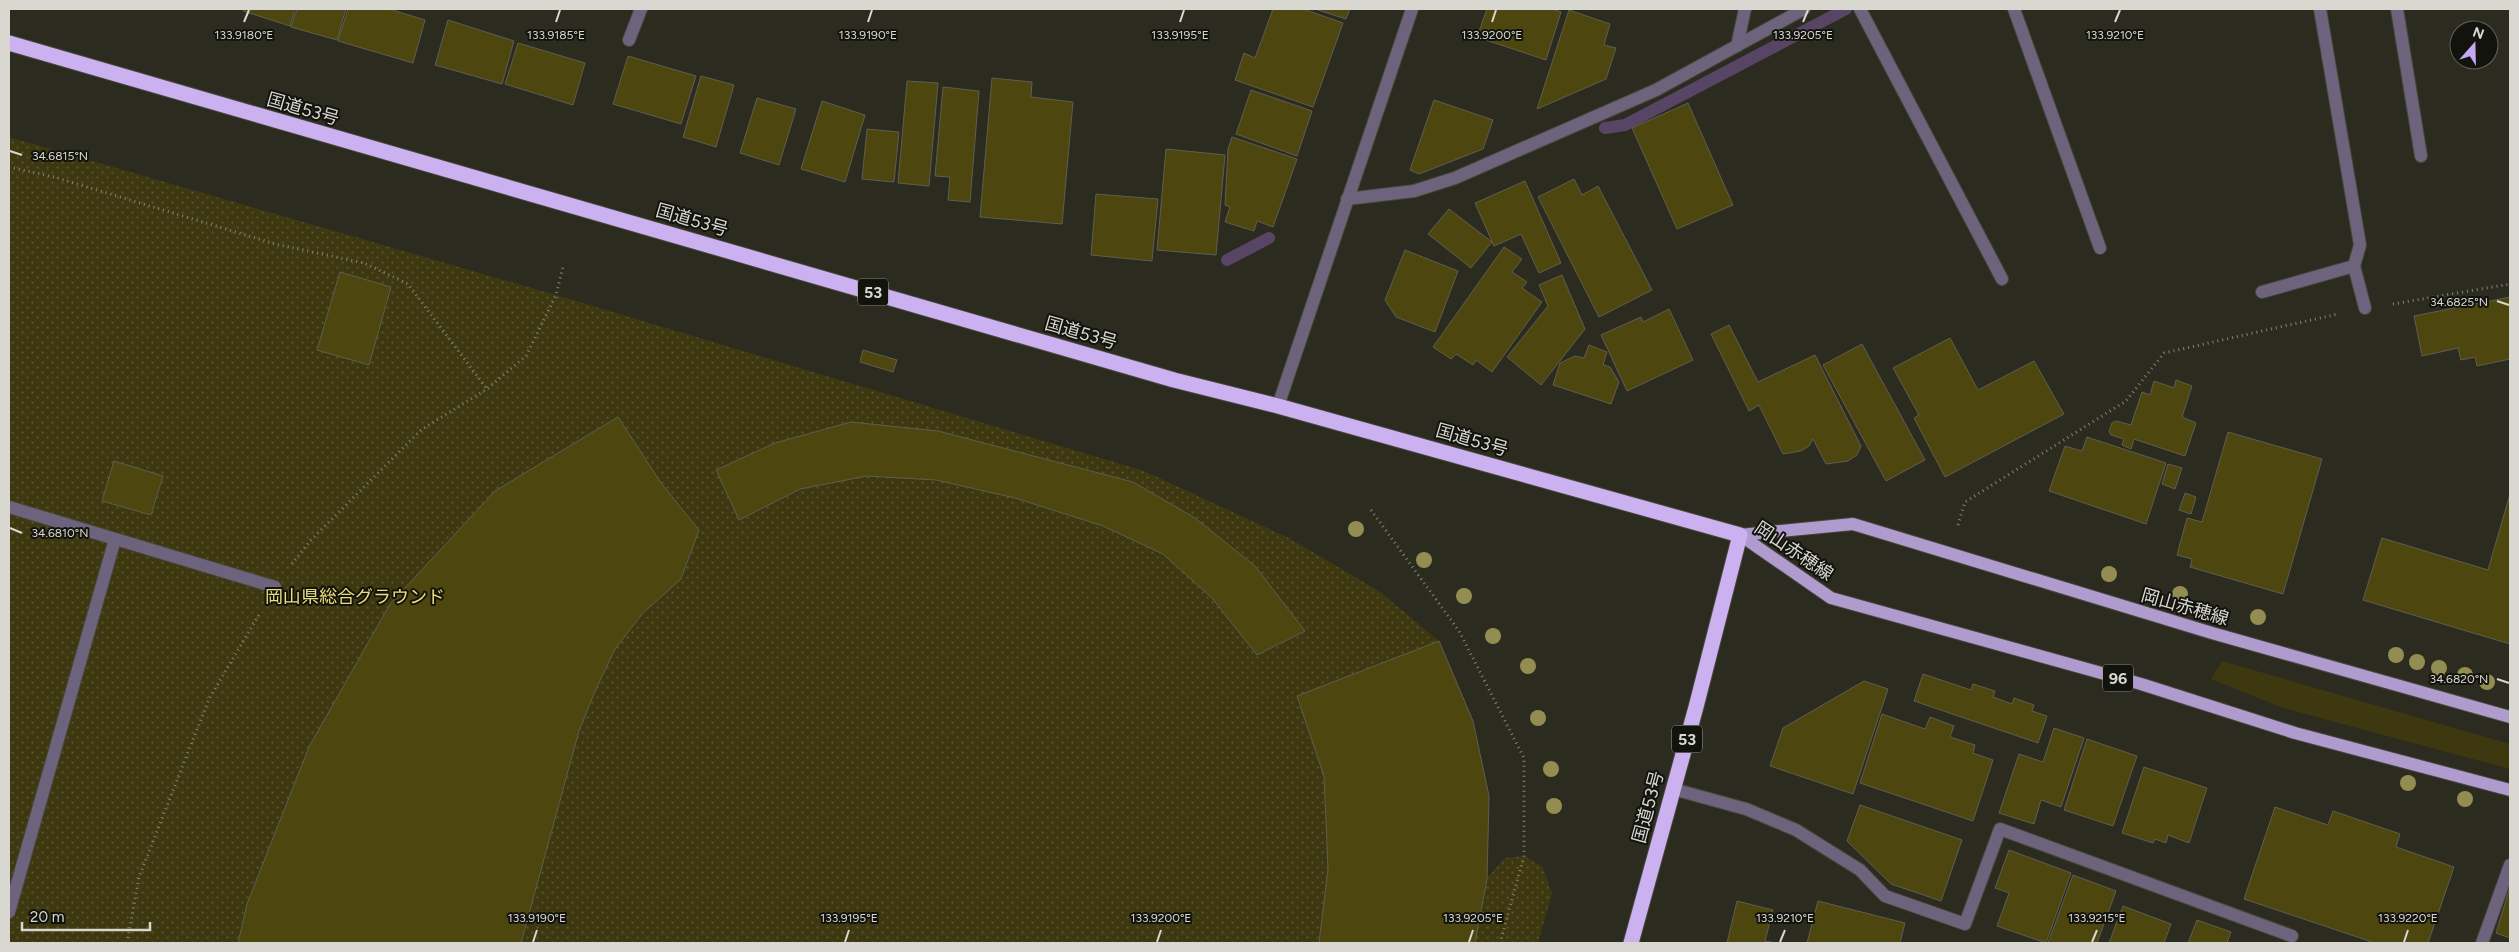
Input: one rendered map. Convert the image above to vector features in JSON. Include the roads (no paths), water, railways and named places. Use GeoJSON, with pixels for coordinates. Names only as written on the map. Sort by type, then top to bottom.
{"type":"FeatureCollection","features":[{"type":"Feature","properties":{"kind":"highway","name":"国道53号"},"geometry":{"type":"LineString","coordinates":[[9,43],[1174,380],[1278,406],[1740,535],[1631,943]]}},
{"type":"Feature","properties":{"kind":"main road","name":"岡山赤穂線"},"geometry":{"type":"LineString","coordinates":[[1740,535],[1853,524],[2212,633],[2510,717]]}},
{"type":"Feature","properties":{"kind":"main road","name":"岡山赤穂線"},"geometry":{"type":"LineString","coordinates":[[1740,535],[1831,598],[2141,684],[2295,733],[2510,790]]}},
{"type":"Feature","properties":{"kind":"street"},"geometry":{"type":"LineString","coordinates":[[629,40],[641,9]]}},
{"type":"Feature","properties":{"kind":"street"},"geometry":{"type":"LineString","coordinates":[[1278,406],[1412,9]]}},
{"type":"Feature","properties":{"kind":"street"},"geometry":{"type":"LineString","coordinates":[[1737,46],[1745,9]]}},
{"type":"Feature","properties":{"kind":"street"},"geometry":{"type":"LineString","coordinates":[[1347,199],[1414,191],[1455,178],[1656,90],[1804,9]]}},
{"type":"Feature","properties":{"kind":"street"},"geometry":{"type":"LineString","coordinates":[[1860,9],[2002,279]]}},
{"type":"Feature","properties":{"kind":"street"},"geometry":{"type":"LineString","coordinates":[[2014,9],[2100,248]]}},
{"type":"Feature","properties":{"kind":"street"},"geometry":{"type":"LineString","coordinates":[[2320,9],[2360,244],[2354,266],[2365,308]]}},
{"type":"Feature","properties":{"kind":"street"},"geometry":{"type":"LineString","coordinates":[[2398,9],[2421,156]]}},
{"type":"Feature","properties":{"kind":"street"},"geometry":{"type":"LineString","coordinates":[[2262,292],[2354,266]]}},
{"type":"Feature","properties":{"kind":"street"},"geometry":{"type":"LineString","coordinates":[[9,507],[276,587]]}},
{"type":"Feature","properties":{"kind":"street"},"geometry":{"type":"LineString","coordinates":[[9,912],[115,539]]}},
{"type":"Feature","properties":{"kind":"street"},"geometry":{"type":"LineString","coordinates":[[1673,788],[1746,809],[1796,830],[1860,870],[1885,896],[1965,924],[2000,829],[2292,936]]}},
{"type":"Feature","properties":{"kind":"street"},"geometry":{"type":"LineString","coordinates":[[2482,943],[2510,865]]}},
{"type":"Feature","properties":{"kind":"waterway"},"geometry":{"type":"LineString","coordinates":[[1605,128],[1625,125],[1846,9]]}},
{"type":"Feature","properties":{"kind":"waterway"},"geometry":{"type":"LineString","coordinates":[[1227,260],[1269,238]]}},
{"type":"Feature","properties":{"kind":"park label","name":"岡山県総合グラウンド"},"geometry":{"type":"Point","coordinates":[355,597]}}]}
